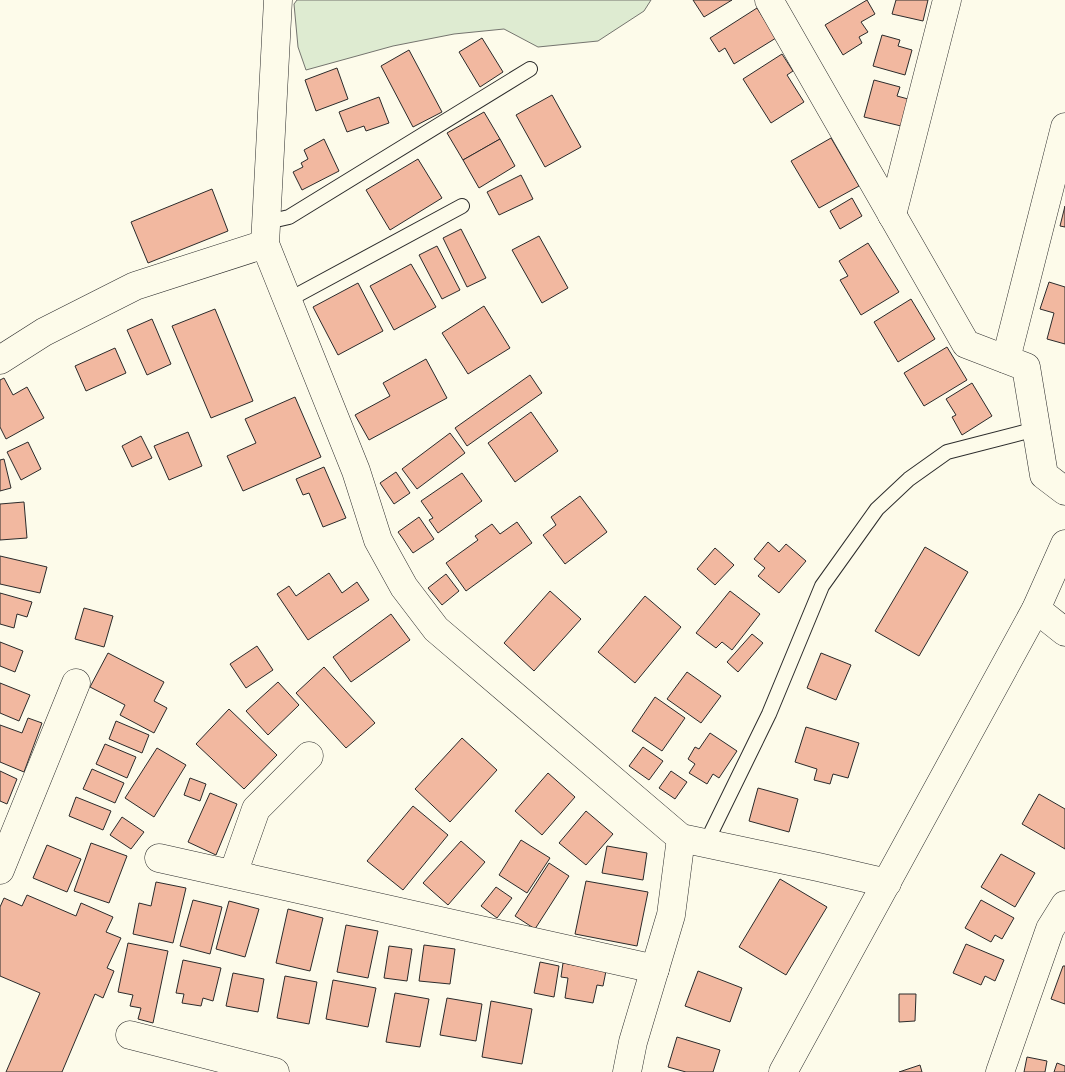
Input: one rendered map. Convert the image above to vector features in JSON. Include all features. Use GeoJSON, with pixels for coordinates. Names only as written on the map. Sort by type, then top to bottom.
{"type":"FeatureCollection","features":[{"type":"Feature","properties":{"kind":"street"},"geometry":{"type":"LineString","coordinates":[[278,0],[266,233],[288,300],[356,472],[378,540],[404,587],[436,628],[694,840],[886,883]]}},
{"type":"Feature","properties":{"kind":"street"},"geometry":{"type":"LineString","coordinates":[[769,0],[966,344],[1026,367],[1044,475],[1065,491]]}},
{"type":"Feature","properties":{"kind":"street"},"geometry":{"type":"LineString","coordinates":[[892,215],[947,0]]}},
{"type":"Feature","properties":{"kind":"street"},"geometry":{"type":"LineString","coordinates":[[1006,359],[1065,127]]}},
{"type":"Feature","properties":{"kind":"street"},"geometry":{"type":"LineString","coordinates":[[0,360],[44,332],[135,286],[266,233]]}},
{"type":"Feature","properties":{"kind":"street"},"geometry":{"type":"LineString","coordinates":[[783,1072],[1036,610],[1065,544]]}},
{"type":"Feature","properties":{"kind":"street"},"geometry":{"type":"LineString","coordinates":[[1036,610],[1065,632]]}},
{"type":"Feature","properties":{"kind":"street"},"geometry":{"type":"LineString","coordinates":[[0,870],[76,683]]}},
{"type":"Feature","properties":{"kind":"street"},"geometry":{"type":"LineString","coordinates":[[233,874],[256,809],[309,756]]}},
{"type":"Feature","properties":{"kind":"street"},"geometry":{"type":"LineString","coordinates":[[627,1072],[633,1042],[694,840]]}},
{"type":"Feature","properties":{"kind":"street"},"geometry":{"type":"LineString","coordinates":[[158,858],[655,969]]}},
{"type":"Feature","properties":{"kind":"street"},"geometry":{"type":"LineString","coordinates":[[1000,1072],[1050,929],[1065,905]]}},
{"type":"Feature","properties":{"kind":"street"},"geometry":{"type":"LineString","coordinates":[[130,1035],[275,1072]]}},
{"type":"Feature","properties":{"kind":"lane"},"geometry":{"type":"LineString","coordinates":[[266,233],[289,217],[530,70]]}},
{"type":"Feature","properties":{"kind":"lane"},"geometry":{"type":"LineString","coordinates":[[288,300],[462,206]]}},
{"type":"Feature","properties":{"kind":"lane"},"geometry":{"type":"LineString","coordinates":[[694,840],[770,714],[822,586],[877,509],[909,479],[947,452],[1036,429]]}},
{"type":"Feature","properties":{"kind":"green space"},"geometry":{"type":"Polygon","coordinates":[[[297,0],[651,0],[644,11],[598,41],[538,47],[504,29],[454,34],[393,46],[306,70],[298,47],[294,4],[297,0]]]}},
{"type":"Feature","properties":{"kind":"building"},"geometry":{"type":"Polygon","coordinates":[[[693,0],[732,0],[704,17],[693,0]]]}},
{"type":"Feature","properties":{"kind":"building"},"geometry":{"type":"Polygon","coordinates":[[[867,0],[875,14],[861,22],[868,32],[859,37],[862,43],[843,55],[825,25],[867,0]]]}},
{"type":"Feature","properties":{"kind":"building"},"geometry":{"type":"Polygon","coordinates":[[[896,0],[928,0],[923,21],[892,14],[896,0]]]}},
{"type":"Feature","properties":{"kind":"building"},"geometry":{"type":"Polygon","coordinates":[[[757,8],[776,38],[734,64],[725,48],[719,52],[710,38],[757,8]]]}},
{"type":"Feature","properties":{"kind":"building"},"geometry":{"type":"Polygon","coordinates":[[[882,35],[900,40],[898,46],[912,50],[905,75],[873,66],[882,35]]]}},
{"type":"Feature","properties":{"kind":"building"},"geometry":{"type":"Polygon","coordinates":[[[482,38],[503,72],[480,87],[459,52],[482,38]]]}},
{"type":"Feature","properties":{"kind":"building"},"geometry":{"type":"Polygon","coordinates":[[[409,50],[442,112],[413,127],[381,66],[409,50]]]}},
{"type":"Feature","properties":{"kind":"building"},"geometry":{"type":"Polygon","coordinates":[[[782,54],[793,71],[787,75],[804,102],[771,123],[743,79],[782,54]]]}},
{"type":"Feature","properties":{"kind":"building"},"geometry":{"type":"Polygon","coordinates":[[[337,68],[348,99],[316,111],[305,80],[337,68]]]}},
{"type":"Feature","properties":{"kind":"building"},"geometry":{"type":"Polygon","coordinates":[[[874,80],[900,87],[897,96],[908,99],[901,126],[864,117],[874,80]]]}},
{"type":"Feature","properties":{"kind":"building"},"geometry":{"type":"Polygon","coordinates":[[[552,95],[581,147],[545,167],[516,115],[552,95]]]}},
{"type":"Feature","properties":{"kind":"building"},"geometry":{"type":"Polygon","coordinates":[[[379,97],[389,123],[366,131],[364,126],[347,132],[339,112],[379,97]]]}},
{"type":"Feature","properties":{"kind":"building"},"geometry":{"type":"Polygon","coordinates":[[[484,112],[500,139],[463,160],[447,133],[484,112]]]}},
{"type":"Feature","properties":{"kind":"building"},"geometry":{"type":"Polygon","coordinates":[[[831,138],[859,186],[819,208],[791,161],[831,138]]]}},
{"type":"Feature","properties":{"kind":"building"},"geometry":{"type":"Polygon","coordinates":[[[324,139],[339,171],[302,190],[293,172],[303,167],[301,163],[308,159],[304,150],[324,139]]]}},
{"type":"Feature","properties":{"kind":"building"},"geometry":{"type":"Polygon","coordinates":[[[500,139],[515,166],[479,188],[463,160],[500,139]]]}},
{"type":"Feature","properties":{"kind":"building"},"geometry":{"type":"Polygon","coordinates":[[[418,159],[442,198],[390,230],[366,190],[418,159]]]}},
{"type":"Feature","properties":{"kind":"building"},"geometry":{"type":"Polygon","coordinates":[[[521,175],[533,199],[499,215],[487,192],[521,175]]]}},
{"type":"Feature","properties":{"kind":"building"},"geometry":{"type":"Polygon","coordinates":[[[212,189],[228,231],[148,263],[131,222],[212,189]]]}},
{"type":"Feature","properties":{"kind":"building"},"geometry":{"type":"Polygon","coordinates":[[[852,198],[862,216],[840,229],[830,211],[852,198]]]}},
{"type":"Feature","properties":{"kind":"building"},"geometry":{"type":"Polygon","coordinates":[[[1065,206],[1065,227],[1060,226],[1065,206]]]}},
{"type":"Feature","properties":{"kind":"building"},"geometry":{"type":"Polygon","coordinates":[[[461,229],[486,278],[467,287],[443,238],[461,229]]]}},
{"type":"Feature","properties":{"kind":"building"},"geometry":{"type":"Polygon","coordinates":[[[539,236],[568,288],[542,303],[512,250],[539,236]]]}},
{"type":"Feature","properties":{"kind":"building"},"geometry":{"type":"Polygon","coordinates":[[[868,243],[899,292],[861,315],[840,280],[848,276],[839,261],[868,243]]]}},
{"type":"Feature","properties":{"kind":"building"},"geometry":{"type":"Polygon","coordinates":[[[437,246],[460,290],[442,299],[419,255],[437,246]]]}},
{"type":"Feature","properties":{"kind":"building"},"geometry":{"type":"Polygon","coordinates":[[[411,264],[436,307],[394,330],[370,286],[411,264]]]}},
{"type":"Feature","properties":{"kind":"building"},"geometry":{"type":"Polygon","coordinates":[[[1049,282],[1065,287],[1065,344],[1047,339],[1054,313],[1040,309],[1049,282]]]}},
{"type":"Feature","properties":{"kind":"building"},"geometry":{"type":"Polygon","coordinates":[[[358,283],[383,331],[338,355],[313,307],[358,283]]]}},
{"type":"Feature","properties":{"kind":"building"},"geometry":{"type":"Polygon","coordinates":[[[911,299],[935,339],[898,362],[874,322],[911,299]]]}},
{"type":"Feature","properties":{"kind":"building"},"geometry":{"type":"Polygon","coordinates":[[[484,306],[510,348],[468,374],[442,333],[484,306]]]}},
{"type":"Feature","properties":{"kind":"building"},"geometry":{"type":"Polygon","coordinates":[[[215,309],[253,401],[211,418],[172,326],[215,309]]]}},
{"type":"Feature","properties":{"kind":"building"},"geometry":{"type":"Polygon","coordinates":[[[152,319],[171,364],[147,375],[127,330],[152,319]]]}},
{"type":"Feature","properties":{"kind":"building"},"geometry":{"type":"Polygon","coordinates":[[[947,347],[967,380],[924,406],[904,373],[947,347]]]}},
{"type":"Feature","properties":{"kind":"building"},"geometry":{"type":"Polygon","coordinates":[[[115,348],[126,373],[86,391],[75,366],[115,348]]]}},
{"type":"Feature","properties":{"kind":"building"},"geometry":{"type":"Polygon","coordinates":[[[426,359],[447,398],[369,440],[355,415],[390,396],[383,383],[426,359]]]}},
{"type":"Feature","properties":{"kind":"building"},"geometry":{"type":"Polygon","coordinates":[[[530,375],[542,393],[467,446],[455,428],[530,375]]]}},
{"type":"Feature","properties":{"kind":"building"},"geometry":{"type":"Polygon","coordinates":[[[4,378],[13,395],[27,387],[44,418],[6,439],[0,427],[0,380],[4,378]]]}},
{"type":"Feature","properties":{"kind":"building"},"geometry":{"type":"Polygon","coordinates":[[[972,383],[992,416],[962,435],[952,417],[956,415],[946,399],[972,383]]]}},
{"type":"Feature","properties":{"kind":"building"},"geometry":{"type":"Polygon","coordinates":[[[295,397],[321,457],[243,491],[227,456],[256,443],[245,419],[295,397]]]}},
{"type":"Feature","properties":{"kind":"building"},"geometry":{"type":"Polygon","coordinates":[[[531,412],[558,451],[515,482],[488,443],[531,412]]]}},
{"type":"Feature","properties":{"kind":"building"},"geometry":{"type":"Polygon","coordinates":[[[188,432],[202,466],[169,480],[154,446],[188,432]]]}},
{"type":"Feature","properties":{"kind":"building"},"geometry":{"type":"Polygon","coordinates":[[[450,433],[465,453],[417,489],[402,469],[450,433]]]}},
{"type":"Feature","properties":{"kind":"building"},"geometry":{"type":"Polygon","coordinates":[[[141,436],[152,458],[132,467],[122,446],[141,436]]]}},
{"type":"Feature","properties":{"kind":"building"},"geometry":{"type":"Polygon","coordinates":[[[28,442],[41,469],[21,480],[7,452],[28,442]]]}},
{"type":"Feature","properties":{"kind":"building"},"geometry":{"type":"Polygon","coordinates":[[[4,459],[11,488],[0,491],[0,460],[4,459]]]}},
{"type":"Feature","properties":{"kind":"building"},"geometry":{"type":"Polygon","coordinates":[[[324,467],[346,518],[323,527],[309,493],[303,495],[296,479],[324,467]]]}},
{"type":"Feature","properties":{"kind":"building"},"geometry":{"type":"Polygon","coordinates":[[[396,472],[410,493],[394,504],[380,483],[396,472]]]}},
{"type":"Feature","properties":{"kind":"building"},"geometry":{"type":"Polygon","coordinates":[[[462,473],[482,501],[438,533],[429,520],[433,518],[421,501],[462,473]]]}},
{"type":"Feature","properties":{"kind":"building"},"geometry":{"type":"Polygon","coordinates":[[[580,496],[607,532],[565,564],[543,535],[556,525],[551,517],[580,496]]]}},
{"type":"Feature","properties":{"kind":"building"},"geometry":{"type":"Polygon","coordinates":[[[24,502],[27,538],[0,540],[0,504],[24,502]]]}},
{"type":"Feature","properties":{"kind":"building"},"geometry":{"type":"Polygon","coordinates":[[[419,517],[434,539],[413,553],[398,532],[419,517]]]}},
{"type":"Feature","properties":{"kind":"building"},"geometry":{"type":"Polygon","coordinates":[[[517,522],[532,543],[466,591],[446,563],[478,540],[475,536],[492,524],[500,534],[517,522]]]}},
{"type":"Feature","properties":{"kind":"building"},"geometry":{"type":"Polygon","coordinates":[[[768,542],[779,552],[786,544],[806,561],[779,593],[758,576],[765,568],[754,559],[768,542]]]}},
{"type":"Feature","properties":{"kind":"building"},"geometry":{"type":"Polygon","coordinates":[[[925,547],[968,572],[919,656],[875,631],[925,547]]]}},
{"type":"Feature","properties":{"kind":"building"},"geometry":{"type":"Polygon","coordinates":[[[715,548],[734,565],[715,585],[697,569],[715,548]]]}},
{"type":"Feature","properties":{"kind":"building"},"geometry":{"type":"Polygon","coordinates":[[[0,556],[47,567],[40,593],[0,584],[0,556]]]}},
{"type":"Feature","properties":{"kind":"building"},"geometry":{"type":"Polygon","coordinates":[[[329,573],[342,593],[357,582],[369,600],[308,640],[277,594],[289,586],[296,596],[329,573]]]}},
{"type":"Feature","properties":{"kind":"building"},"geometry":{"type":"Polygon","coordinates":[[[446,574],[459,591],[442,605],[428,588],[446,574]]]}},
{"type":"Feature","properties":{"kind":"building"},"geometry":{"type":"Polygon","coordinates":[[[550,591],[581,619],[534,671],[504,643],[550,591]]]}},
{"type":"Feature","properties":{"kind":"building"},"geometry":{"type":"Polygon","coordinates":[[[730,591],[760,614],[732,650],[722,642],[716,648],[696,633],[730,591]]]}},
{"type":"Feature","properties":{"kind":"building"},"geometry":{"type":"Polygon","coordinates":[[[0,593],[32,602],[27,617],[17,614],[14,628],[0,624],[0,593]]]}},
{"type":"Feature","properties":{"kind":"building"},"geometry":{"type":"Polygon","coordinates":[[[645,596],[681,627],[635,683],[598,652],[645,596]]]}},
{"type":"Feature","properties":{"kind":"building"},"geometry":{"type":"Polygon","coordinates":[[[84,608],[113,616],[104,647],[75,639],[84,608]]]}},
{"type":"Feature","properties":{"kind":"building"},"geometry":{"type":"Polygon","coordinates":[[[391,614],[410,640],[351,682],[333,657],[391,614]]]}},
{"type":"Feature","properties":{"kind":"building"},"geometry":{"type":"Polygon","coordinates":[[[752,634],[763,643],[738,672],[727,662],[752,634]]]}},
{"type":"Feature","properties":{"kind":"building"},"geometry":{"type":"Polygon","coordinates":[[[0,642],[23,651],[15,672],[0,666],[0,642]]]}},
{"type":"Feature","properties":{"kind":"building"},"geometry":{"type":"Polygon","coordinates":[[[257,646],[273,670],[246,688],[230,664],[257,646]]]}},
{"type":"Feature","properties":{"kind":"building"},"geometry":{"type":"Polygon","coordinates":[[[108,653],[164,682],[154,701],[167,708],[154,733],[120,715],[125,705],[90,687],[108,653]]]}},
{"type":"Feature","properties":{"kind":"building"},"geometry":{"type":"Polygon","coordinates":[[[821,653],[851,665],[836,700],[807,688],[821,653]]]}},
{"type":"Feature","properties":{"kind":"building"},"geometry":{"type":"Polygon","coordinates":[[[324,667],[375,723],[346,748],[296,693],[324,667]]]}},
{"type":"Feature","properties":{"kind":"building"},"geometry":{"type":"Polygon","coordinates":[[[687,672],[721,696],[701,723],[667,699],[687,672]]]}},
{"type":"Feature","properties":{"kind":"building"},"geometry":{"type":"Polygon","coordinates":[[[278,682],[299,705],[268,735],[246,711],[278,682]]]}},
{"type":"Feature","properties":{"kind":"building"},"geometry":{"type":"Polygon","coordinates":[[[0,683],[30,695],[19,721],[0,713],[0,683]]]}},
{"type":"Feature","properties":{"kind":"building"},"geometry":{"type":"Polygon","coordinates":[[[655,697],[685,718],[662,751],[632,731],[655,697]]]}},
{"type":"Feature","properties":{"kind":"building"},"geometry":{"type":"Polygon","coordinates":[[[229,709],[277,755],[244,789],[196,744],[229,709]]]}},
{"type":"Feature","properties":{"kind":"building"},"geometry":{"type":"Polygon","coordinates":[[[28,718],[42,723],[24,772],[0,762],[0,725],[22,733],[28,718]]]}},
{"type":"Feature","properties":{"kind":"building"},"geometry":{"type":"Polygon","coordinates":[[[116,721],[149,735],[142,753],[109,739],[116,721]]]}},
{"type":"Feature","properties":{"kind":"building"},"geometry":{"type":"Polygon","coordinates":[[[806,727],[859,743],[848,778],[833,774],[830,784],[814,780],[817,769],[795,762],[806,727]]]}},
{"type":"Feature","properties":{"kind":"building"},"geometry":{"type":"Polygon","coordinates":[[[710,733],[737,751],[719,778],[713,774],[707,784],[689,773],[695,764],[688,759],[695,747],[699,749],[710,733]]]}},
{"type":"Feature","properties":{"kind":"building"},"geometry":{"type":"Polygon","coordinates":[[[462,738],[497,770],[450,822],[415,789],[462,738]]]}},
{"type":"Feature","properties":{"kind":"building"},"geometry":{"type":"Polygon","coordinates":[[[105,744],[136,757],[127,778],[96,764],[105,744]]]}},
{"type":"Feature","properties":{"kind":"building"},"geometry":{"type":"Polygon","coordinates":[[[643,747],[663,761],[649,780],[629,766],[643,747]]]}},
{"type":"Feature","properties":{"kind":"building"},"geometry":{"type":"Polygon","coordinates":[[[157,748],[186,765],[154,817],[125,798],[157,748]]]}},
{"type":"Feature","properties":{"kind":"building"},"geometry":{"type":"Polygon","coordinates":[[[92,769],[124,783],[115,803],[83,789],[92,769]]]}},
{"type":"Feature","properties":{"kind":"building"},"geometry":{"type":"Polygon","coordinates":[[[0,771],[17,779],[7,804],[0,801],[0,771]]]}},
{"type":"Feature","properties":{"kind":"building"},"geometry":{"type":"Polygon","coordinates":[[[671,771],[687,782],[675,799],[659,788],[671,771]]]}},
{"type":"Feature","properties":{"kind":"building"},"geometry":{"type":"Polygon","coordinates":[[[548,773],[575,797],[542,835],[515,811],[548,773]]]}},
{"type":"Feature","properties":{"kind":"building"},"geometry":{"type":"Polygon","coordinates":[[[190,778],[206,784],[200,801],[184,795],[190,778]]]}},
{"type":"Feature","properties":{"kind":"building"},"geometry":{"type":"Polygon","coordinates":[[[758,788],[798,799],[789,832],[749,821],[758,788]]]}},
{"type":"Feature","properties":{"kind":"building"},"geometry":{"type":"Polygon","coordinates":[[[210,793],[237,804],[216,855],[188,842],[210,793]]]}},
{"type":"Feature","properties":{"kind":"building"},"geometry":{"type":"Polygon","coordinates":[[[1039,794],[1065,809],[1065,849],[1022,824],[1039,794]]]}},
{"type":"Feature","properties":{"kind":"building"},"geometry":{"type":"Polygon","coordinates":[[[76,797],[111,811],[103,830],[69,816],[76,797]]]}},
{"type":"Feature","properties":{"kind":"building"},"geometry":{"type":"Polygon","coordinates":[[[413,806],[448,835],[403,890],[367,861],[413,806]]]}},
{"type":"Feature","properties":{"kind":"building"},"geometry":{"type":"Polygon","coordinates":[[[586,811],[613,834],[586,865],[559,843],[586,811]]]}},
{"type":"Feature","properties":{"kind":"building"},"geometry":{"type":"Polygon","coordinates":[[[122,817],[144,832],[131,849],[110,835],[122,817]]]}},
{"type":"Feature","properties":{"kind":"building"},"geometry":{"type":"Polygon","coordinates":[[[521,840],[550,858],[527,893],[499,875],[521,840]]]}},
{"type":"Feature","properties":{"kind":"building"},"geometry":{"type":"Polygon","coordinates":[[[461,841],[485,862],[448,905],[423,883],[461,841]]]}},
{"type":"Feature","properties":{"kind":"building"},"geometry":{"type":"Polygon","coordinates":[[[91,843],[127,856],[109,903],[74,891],[91,843]]]}},
{"type":"Feature","properties":{"kind":"building"},"geometry":{"type":"Polygon","coordinates":[[[47,845],[81,859],[67,892],[33,878],[47,845]]]}},
{"type":"Feature","properties":{"kind":"building"},"geometry":{"type":"Polygon","coordinates":[[[607,846],[647,853],[643,880],[602,873],[607,846]]]}},
{"type":"Feature","properties":{"kind":"building"},"geometry":{"type":"Polygon","coordinates":[[[1001,854],[1035,873],[1015,907],[981,887],[1001,854]]]}},
{"type":"Feature","properties":{"kind":"building"},"geometry":{"type":"Polygon","coordinates":[[[549,863],[569,876],[535,929],[515,916],[549,863]]]}},
{"type":"Feature","properties":{"kind":"building"},"geometry":{"type":"Polygon","coordinates":[[[780,879],[827,907],[786,975],[739,947],[780,879]]]}},
{"type":"Feature","properties":{"kind":"building"},"geometry":{"type":"Polygon","coordinates":[[[586,881],[648,892],[637,946],[575,934],[586,881]]]}},
{"type":"Feature","properties":{"kind":"building"},"geometry":{"type":"Polygon","coordinates":[[[156,882],[186,888],[173,943],[133,934],[139,903],[151,906],[156,882]]]}},
{"type":"Feature","properties":{"kind":"building"},"geometry":{"type":"Polygon","coordinates":[[[496,887],[512,898],[497,918],[481,906],[496,887]]]}},
{"type":"Feature","properties":{"kind":"building"},"geometry":{"type":"Polygon","coordinates":[[[27,895],[76,916],[81,903],[113,917],[106,932],[121,938],[107,968],[114,971],[103,998],[95,994],[62,1072],[6,1072],[40,993],[0,976],[0,907],[4,898],[22,906],[27,895]]]}},
{"type":"Feature","properties":{"kind":"building"},"geometry":{"type":"Polygon","coordinates":[[[193,900],[222,907],[210,954],[180,946],[193,900]]]}},
{"type":"Feature","properties":{"kind":"building"},"geometry":{"type":"Polygon","coordinates":[[[981,900],[1014,918],[1002,939],[995,935],[991,942],[965,928],[981,900]]]}},
{"type":"Feature","properties":{"kind":"building"},"geometry":{"type":"Polygon","coordinates":[[[229,901],[259,909],[245,957],[216,949],[229,901]]]}},
{"type":"Feature","properties":{"kind":"building"},"geometry":{"type":"Polygon","coordinates":[[[288,909],[323,918],[310,971],[276,963],[288,909]]]}},
{"type":"Feature","properties":{"kind":"building"},"geometry":{"type":"Polygon","coordinates":[[[346,925],[378,931],[368,978],[337,972],[346,925]]]}},
{"type":"Feature","properties":{"kind":"building"},"geometry":{"type":"Polygon","coordinates":[[[128,943],[168,951],[153,1023],[138,1019],[141,1008],[130,1006],[133,995],[118,992],[128,943]]]}},
{"type":"Feature","properties":{"kind":"building"},"geometry":{"type":"Polygon","coordinates":[[[966,944],[1004,960],[995,981],[985,976],[981,985],[953,973],[966,944]]]}},
{"type":"Feature","properties":{"kind":"building"},"geometry":{"type":"Polygon","coordinates":[[[424,945],[455,949],[450,984],[419,981],[424,945]]]}},
{"type":"Feature","properties":{"kind":"building"},"geometry":{"type":"Polygon","coordinates":[[[389,946],[412,949],[407,981],[384,978],[389,946]]]}},
{"type":"Feature","properties":{"kind":"building"},"geometry":{"type":"Polygon","coordinates":[[[183,960],[221,968],[213,1001],[203,998],[201,1006],[182,1003],[184,994],[176,993],[183,960]]]}},
{"type":"Feature","properties":{"kind":"building"},"geometry":{"type":"Polygon","coordinates":[[[540,962],[559,966],[554,997],[534,993],[540,962]]]}},
{"type":"Feature","properties":{"kind":"building"},"geometry":{"type":"Polygon","coordinates":[[[563,963],[606,971],[603,986],[597,985],[593,1003],[565,998],[568,978],[561,977],[563,963]]]}},
{"type":"Feature","properties":{"kind":"building"},"geometry":{"type":"Polygon","coordinates":[[[1063,966],[1065,966],[1065,1004],[1051,999],[1063,966]]]}},
{"type":"Feature","properties":{"kind":"building"},"geometry":{"type":"Polygon","coordinates":[[[698,971],[742,988],[730,1022],[685,1006],[698,971]]]}},
{"type":"Feature","properties":{"kind":"building"},"geometry":{"type":"Polygon","coordinates":[[[233,973],[264,979],[258,1012],[226,1006],[233,973]]]}},
{"type":"Feature","properties":{"kind":"building"},"geometry":{"type":"Polygon","coordinates":[[[285,976],[317,982],[309,1024],[277,1018],[285,976]]]}},
{"type":"Feature","properties":{"kind":"building"},"geometry":{"type":"Polygon","coordinates":[[[333,980],[376,988],[368,1027],[326,1019],[333,980]]]}},
{"type":"Feature","properties":{"kind":"building"},"geometry":{"type":"Polygon","coordinates":[[[395,993],[429,999],[420,1047],[386,1042],[395,993]]]}},
{"type":"Feature","properties":{"kind":"building"},"geometry":{"type":"Polygon","coordinates":[[[899,994],[916,994],[915,1021],[899,1022],[899,994]]]}},
{"type":"Feature","properties":{"kind":"building"},"geometry":{"type":"Polygon","coordinates":[[[447,998],[482,1004],[476,1041],[440,1035],[447,998]]]}},
{"type":"Feature","properties":{"kind":"building"},"geometry":{"type":"Polygon","coordinates":[[[491,1001],[532,1009],[522,1064],[482,1057],[491,1001]]]}},
{"type":"Feature","properties":{"kind":"building"},"geometry":{"type":"Polygon","coordinates":[[[677,1037],[720,1050],[713,1072],[686,1072],[668,1067],[677,1037]]]}},
{"type":"Feature","properties":{"kind":"building"},"geometry":{"type":"Polygon","coordinates":[[[1027,1057],[1047,1061],[1045,1072],[1024,1072],[1027,1057]]]}},
{"type":"Feature","properties":{"kind":"building"},"geometry":{"type":"Polygon","coordinates":[[[1057,1063],[1065,1066],[1065,1072],[1054,1072],[1057,1063]]]}},
{"type":"Feature","properties":{"kind":"building"},"geometry":{"type":"Polygon","coordinates":[[[920,1065],[922,1072],[899,1072],[920,1065]]]}}]}
